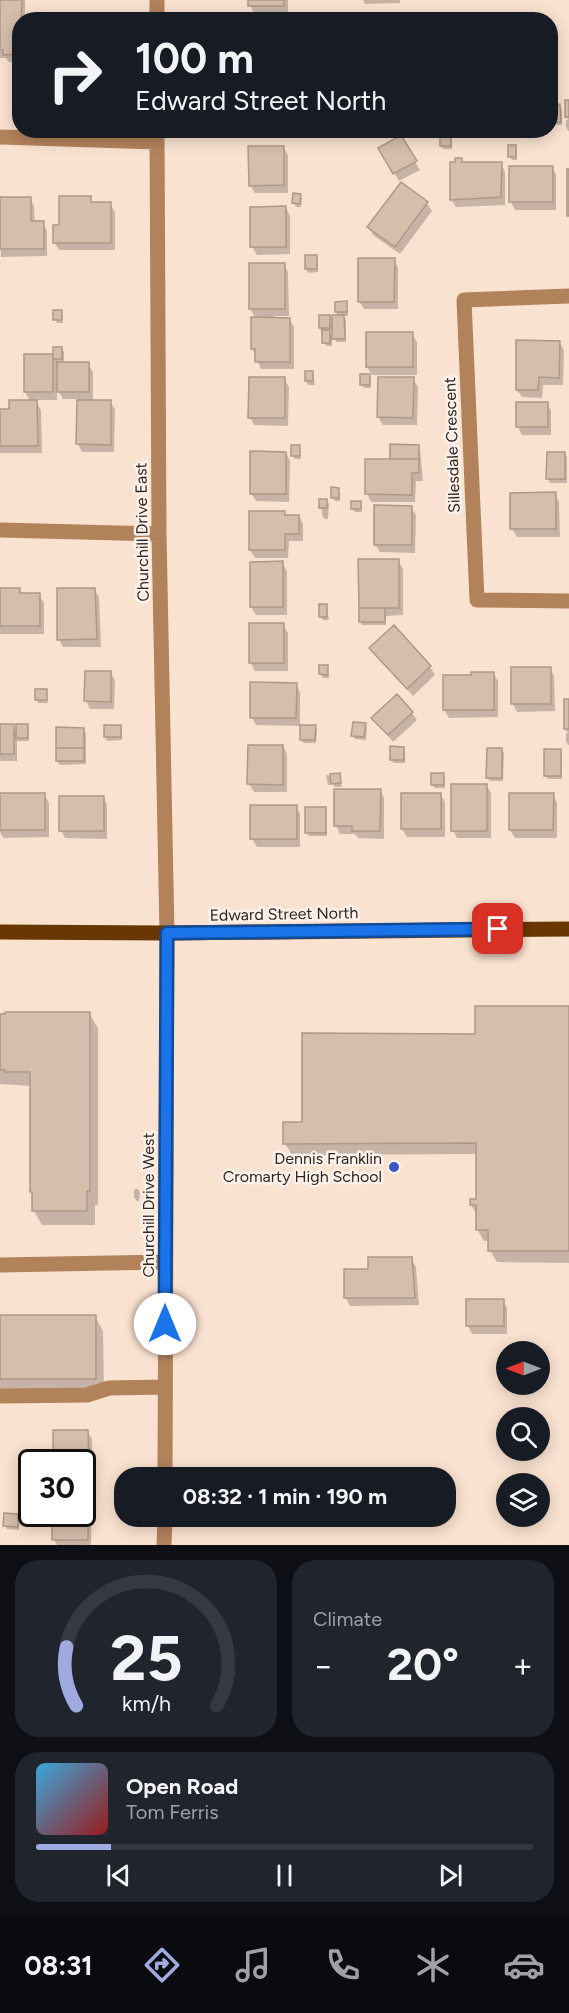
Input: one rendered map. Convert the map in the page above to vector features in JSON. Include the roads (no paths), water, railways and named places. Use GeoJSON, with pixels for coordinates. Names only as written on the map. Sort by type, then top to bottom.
{"type":"FeatureCollection","features":[{"type":"Feature","properties":{"kind":"main road","name":"Edward Street North"},"geometry":{"type":"LineString","coordinates":[[0,932],[167,933],[569,929]]}},
{"type":"Feature","properties":{"kind":"street","name":"Churchill Drive East"},"geometry":{"type":"LineString","coordinates":[[157,138],[159,534],[167,933]]}},
{"type":"Feature","properties":{"kind":"street","name":"Sillesdale Crescent"},"geometry":{"type":"LineString","coordinates":[[569,296],[464,300],[477,600],[569,601]]}},
{"type":"Feature","properties":{"kind":"street"},"geometry":{"type":"LineString","coordinates":[[0,530],[159,534]]}},
{"type":"Feature","properties":{"kind":"street","name":"Churchill Drive West"},"geometry":{"type":"LineString","coordinates":[[165,1467],[167,933]]}},
{"type":"Feature","properties":{"kind":"street"},"geometry":{"type":"LineString","coordinates":[[0,1266],[165,1262]]}},
{"type":"Feature","properties":{"kind":"street"},"geometry":{"type":"LineString","coordinates":[[0,1396],[87,1395],[109,1388],[165,1387]]}},
{"type":"Feature","properties":{"kind":"street"},"geometry":{"type":"LineString","coordinates":[[164,1545],[165,1527]]}},
{"type":"Feature","properties":{"kind":"place","name":"Dennis Franklin Cromarty High School"},"geometry":{"type":"Point","coordinates":[394,1167]}}]}
